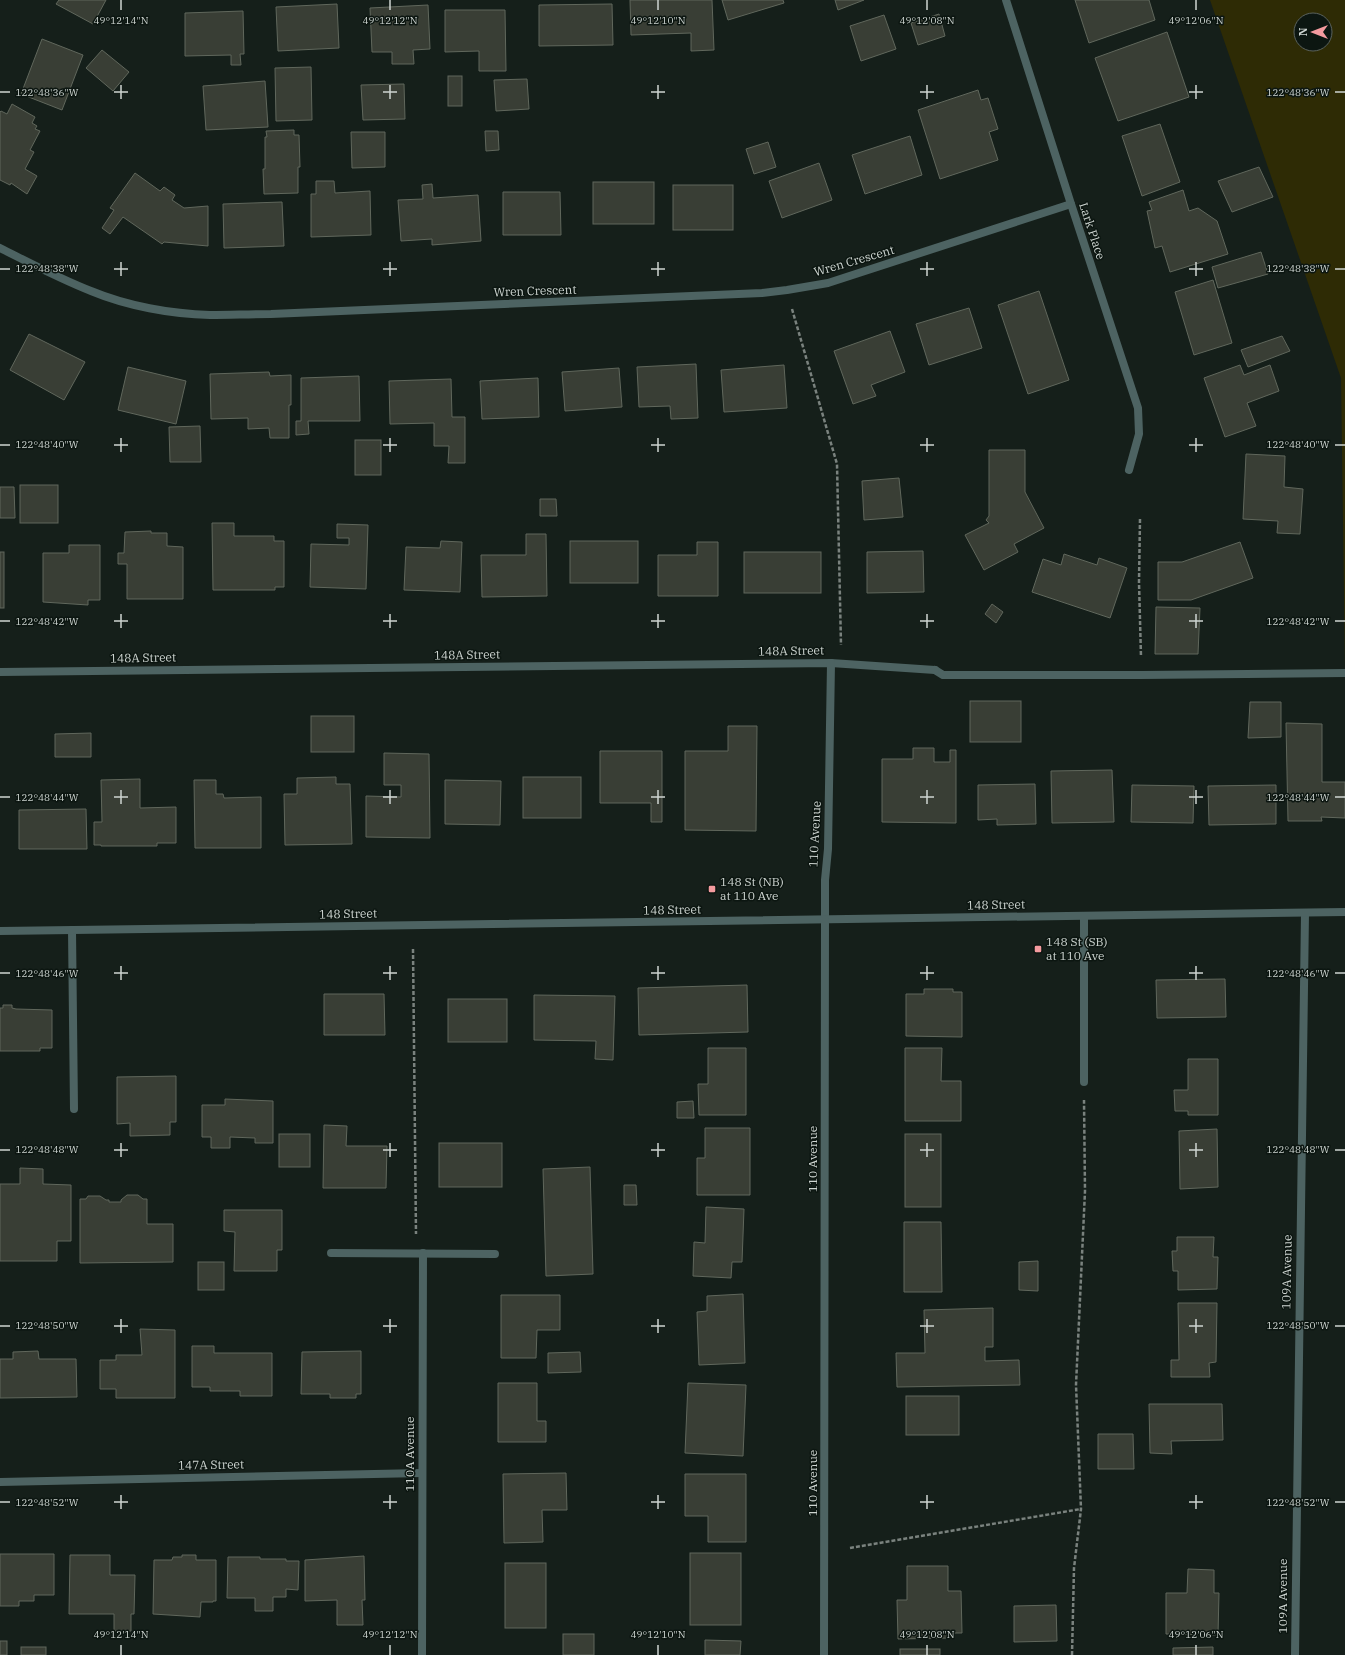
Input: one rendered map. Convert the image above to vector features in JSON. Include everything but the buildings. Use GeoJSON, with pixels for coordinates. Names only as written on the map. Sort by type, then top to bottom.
{"type":"FeatureCollection","features":[{"type":"Feature","properties":{"kind":"street","name":"Lark Place"},"geometry":{"type":"LineString","coordinates":[[1006,0],[1138,408],[1138,434],[1129,470]]}},
{"type":"Feature","properties":{"kind":"street","name":"Wren Crescent"},"geometry":{"type":"LineString","coordinates":[[0,248],[92,292],[127,302],[163,310],[208,315],[278,314],[670,297],[787,290],[828,283],[1071,204]]}},
{"type":"Feature","properties":{"kind":"street","name":"148A Street"},"geometry":{"type":"LineString","coordinates":[[0,672],[831,663],[935,670],[944,675],[1345,673]]}},
{"type":"Feature","properties":{"kind":"street","name":"110 Avenue"},"geometry":{"type":"LineString","coordinates":[[824,1655],[825,880],[828,849],[831,663]]}},
{"type":"Feature","properties":{"kind":"street","name":"148 Street"},"geometry":{"type":"LineString","coordinates":[[0,931],[1345,912]]}},
{"type":"Feature","properties":{"kind":"street","name":"109A Avenue"},"geometry":{"type":"LineString","coordinates":[[1295,1655],[1305,913]]}},
{"type":"Feature","properties":{"kind":"street"},"geometry":{"type":"LineString","coordinates":[[1084,916],[1084,1082]]}},
{"type":"Feature","properties":{"kind":"street"},"geometry":{"type":"LineString","coordinates":[[72,930],[74,1109]]}},
{"type":"Feature","properties":{"kind":"street"},"geometry":{"type":"LineString","coordinates":[[331,1253],[495,1254]]}},
{"type":"Feature","properties":{"kind":"street","name":"110A Avenue"},"geometry":{"type":"LineString","coordinates":[[422,1655],[423,1253]]}},
{"type":"Feature","properties":{"kind":"street","name":"147A Street"},"geometry":{"type":"LineString","coordinates":[[0,1482],[422,1473]]}},
{"type":"Feature","properties":{"kind":"path"},"geometry":{"type":"LineString","coordinates":[[793,312],[837,464],[842,644]]}},
{"type":"Feature","properties":{"kind":"path"},"geometry":{"type":"LineString","coordinates":[[1140,519],[1139,582],[1141,658]]}},
{"type":"Feature","properties":{"kind":"path"},"geometry":{"type":"LineString","coordinates":[[414,949],[415,1231],[423,1253]]}},
{"type":"Feature","properties":{"kind":"path"},"geometry":{"type":"LineString","coordinates":[[1072,1655],[1074,1568],[1081,1509],[1076,1385],[1085,1191],[1084,1082]]}},
{"type":"Feature","properties":{"kind":"path"},"geometry":{"type":"LineString","coordinates":[[850,1548],[1081,1509]]}},
{"type":"Feature","properties":{"kind":"shaded area"},"geometry":{"type":"Polygon","coordinates":[[[1210,0],[1345,0],[1345,669],[1341,378],[1210,0]]]}},
{"type":"Feature","properties":{"kind":"place","name":"148 St (NB) at 110 Ave"},"geometry":{"type":"Point","coordinates":[712,889]}},
{"type":"Feature","properties":{"kind":"place","name":"148 St (SB) at 110 Ave"},"geometry":{"type":"Point","coordinates":[1038,949]}}]}
